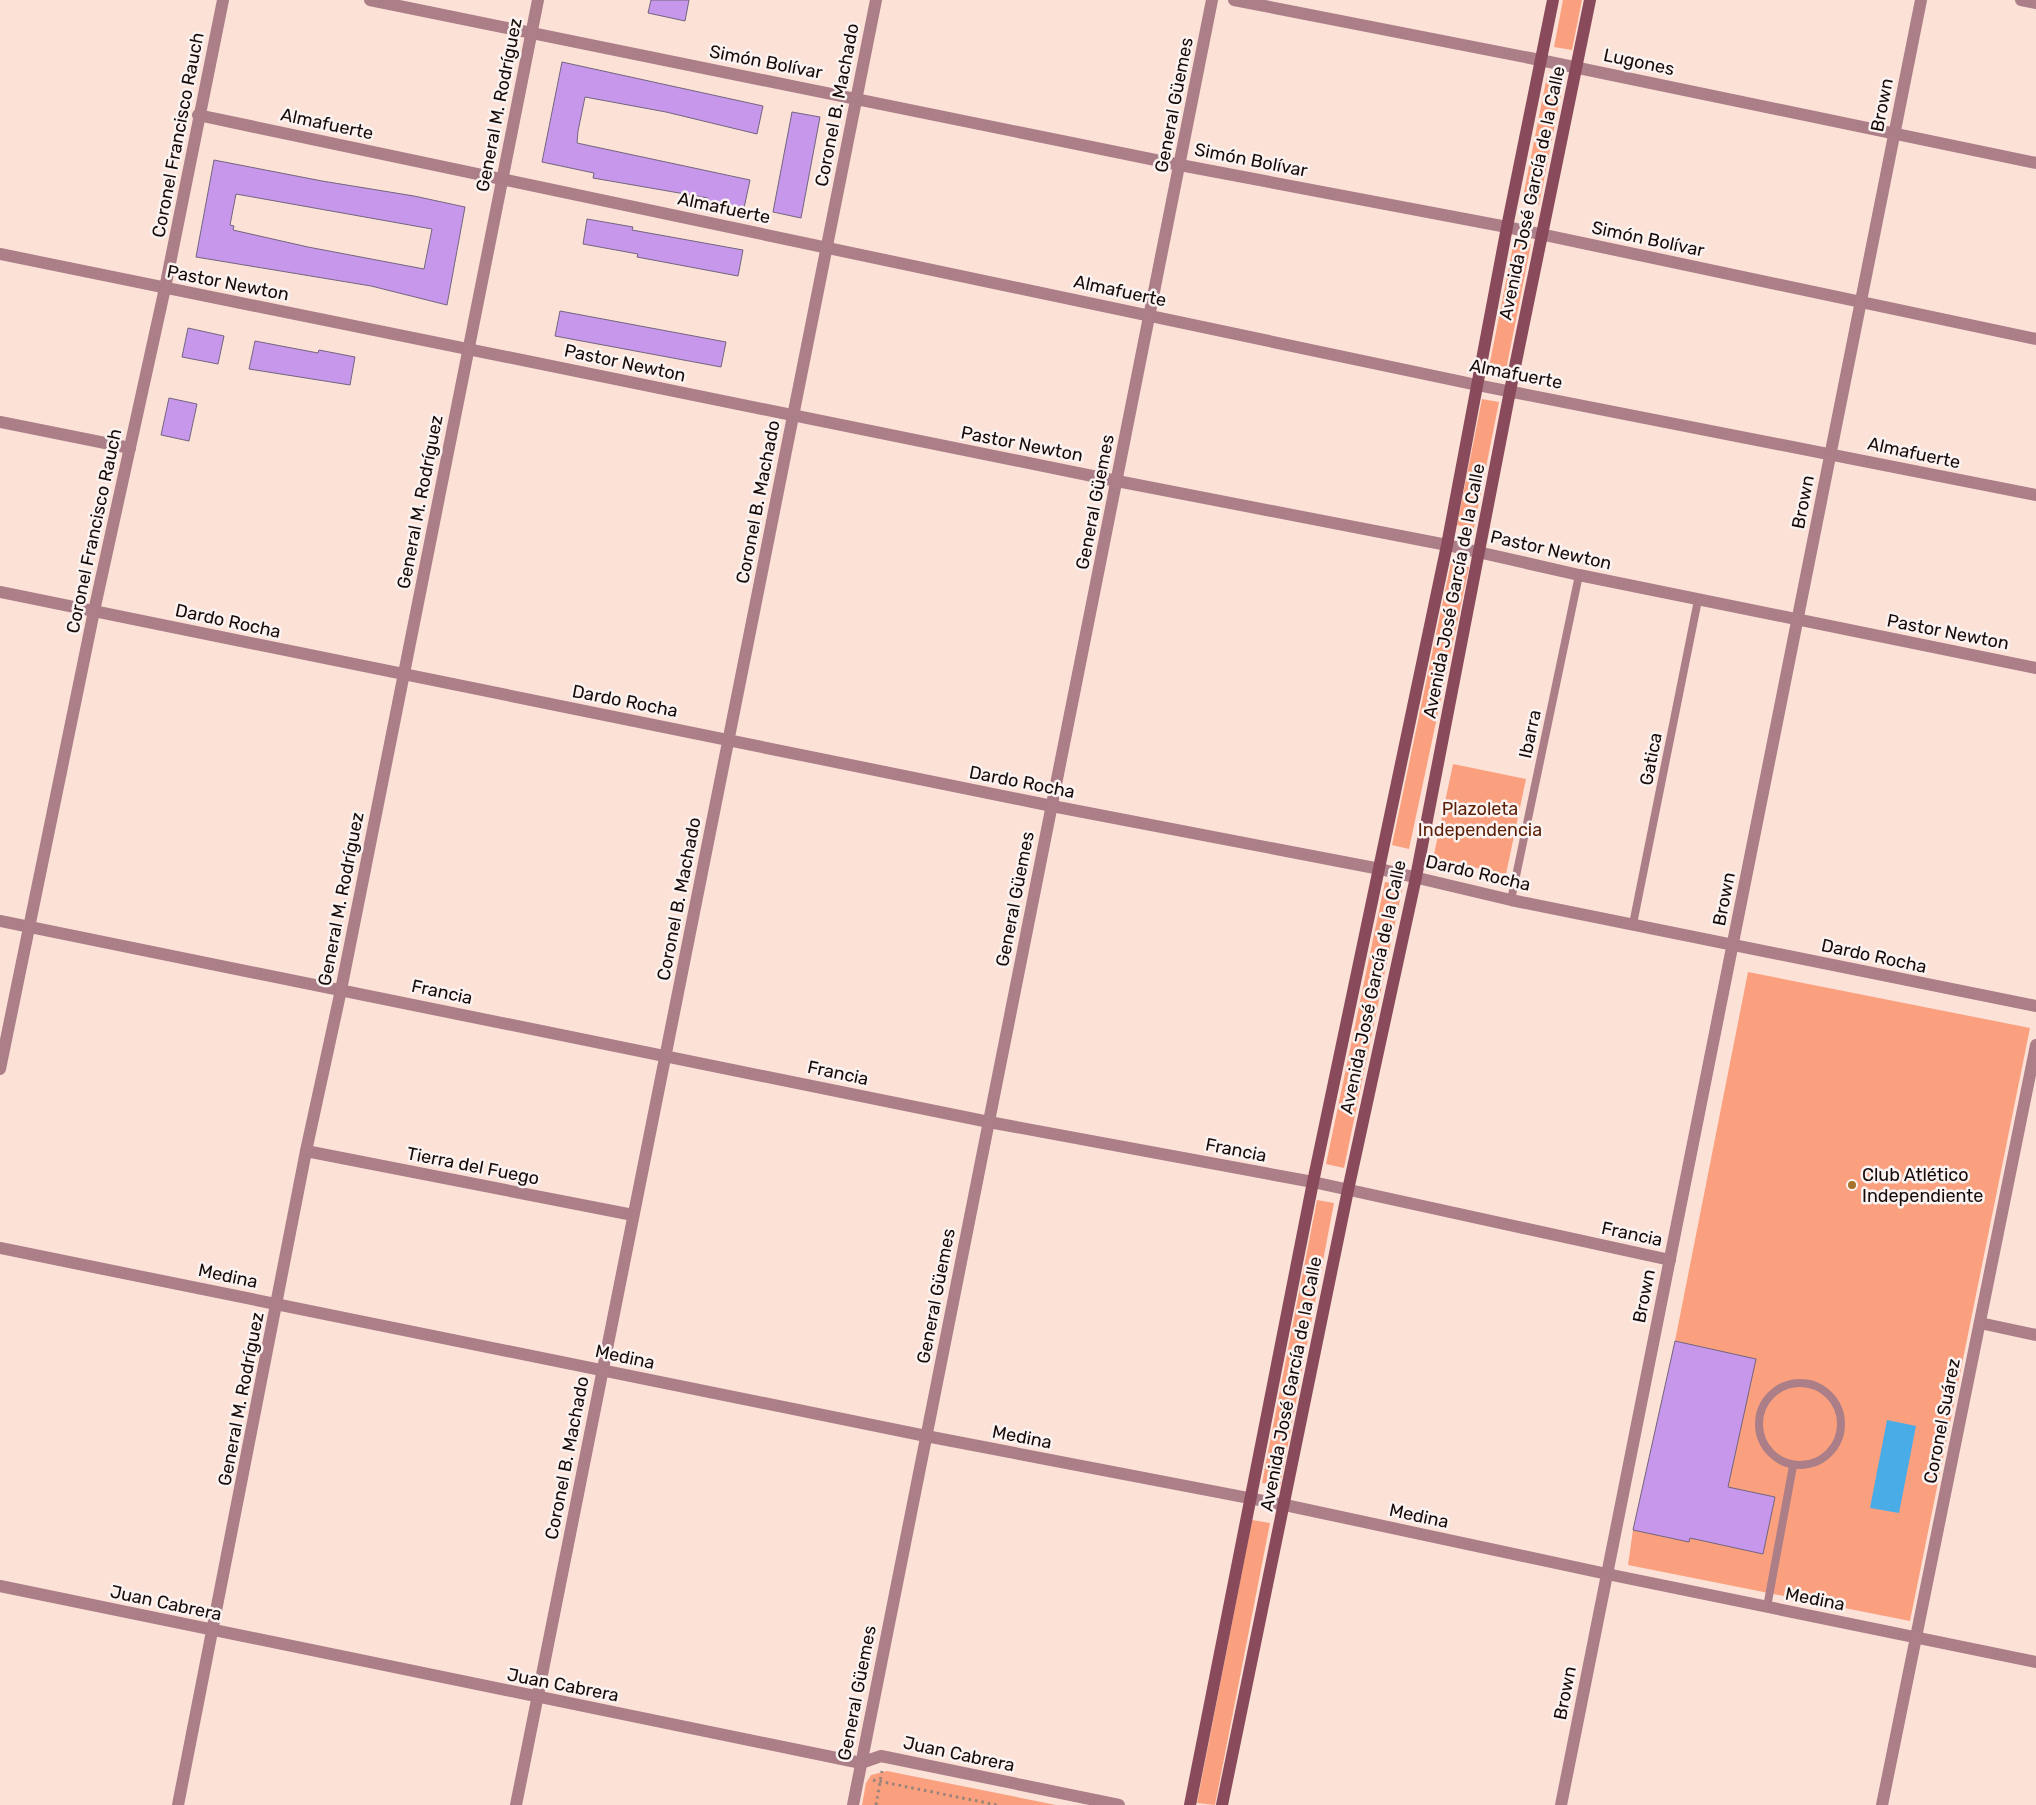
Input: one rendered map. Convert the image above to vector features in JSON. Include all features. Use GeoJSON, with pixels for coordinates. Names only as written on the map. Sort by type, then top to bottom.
{"type":"FeatureCollection","features":[{"type":"Feature","properties":{"kind":"main road","name":"Avenida José García de la Calle"},"geometry":{"type":"LineString","coordinates":[[1190,1805],[1252,1499],[1313,1182],[1447,545],[1507,227],[1553,0]]}},
{"type":"Feature","properties":{"kind":"main road","name":"Avenida José García de la Calle"},"geometry":{"type":"LineString","coordinates":[[1222,1805],[1285,1505],[1348,1190],[1416,877],[1541,234],[1590,0]]}},
{"type":"Feature","properties":{"kind":"street","name":"Coronel Francisco Rauch"},"geometry":{"type":"LineString","coordinates":[[0,1069],[94,611],[165,288],[198,115],[223,0]]}},
{"type":"Feature","properties":{"kind":"street","name":"Simón Bolívar"},"geometry":{"type":"LineString","coordinates":[[370,0],[1180,165],[1507,227],[2036,339]]}},
{"type":"Feature","properties":{"kind":"street","name":"General M. Rodríguez"},"geometry":{"type":"LineString","coordinates":[[178,1805],[278,1304],[306,1151],[341,990],[538,0]]}},
{"type":"Feature","properties":{"kind":"street","name":"Coronel B. Machado"},"geometry":{"type":"LineString","coordinates":[[516,1805],[876,0]]}},
{"type":"Feature","properties":{"kind":"street","name":"General Güemes"},"geometry":{"type":"LineString","coordinates":[[852,1805],[1212,0]]}},
{"type":"Feature","properties":{"kind":"street","name":"Lugones"},"geometry":{"type":"LineString","coordinates":[[1234,0],[1576,67],[2036,163]]}},
{"type":"Feature","properties":{"kind":"street","name":"Brown"},"geometry":{"type":"LineString","coordinates":[[1561,1805],[1921,0]]}},
{"type":"Feature","properties":{"kind":"street"},"geometry":{"type":"LineString","coordinates":[[2021,0],[2036,3]]}},
{"type":"Feature","properties":{"kind":"street","name":"Almafuerte"},"geometry":{"type":"LineString","coordinates":[[198,115],[1477,385],[2036,495]]}},
{"type":"Feature","properties":{"kind":"street","name":"Pastor Newton"},"geometry":{"type":"LineString","coordinates":[[0,254],[793,416],[1447,545],[1698,600],[2036,668]]}},
{"type":"Feature","properties":{"kind":"street"},"geometry":{"type":"LineString","coordinates":[[0,422],[130,448]]}},
{"type":"Feature","properties":{"kind":"street","name":"Dardo Rocha"},"geometry":{"type":"LineString","coordinates":[[0,592],[1052,806],[1380,869],[1511,900],[2036,1006]]}},
{"type":"Feature","properties":{"kind":"street","name":"Francia"},"geometry":{"type":"LineString","coordinates":[[0,921],[989,1122],[1313,1182],[1670,1260]]}},
{"type":"Feature","properties":{"kind":"street","name":"Coronel Suárez"},"geometry":{"type":"LineString","coordinates":[[1882,1805],[2036,1045]]}},
{"type":"Feature","properties":{"kind":"street","name":"Tierra del Fuego"},"geometry":{"type":"LineString","coordinates":[[306,1151],[634,1215]]}},
{"type":"Feature","properties":{"kind":"street","name":"Medina"},"geometry":{"type":"LineString","coordinates":[[0,1248],[926,1436],[1285,1505],[1607,1574],[2036,1662]]}},
{"type":"Feature","properties":{"kind":"street"},"geometry":{"type":"LineString","coordinates":[[1980,1323],[2036,1335]]}},
{"type":"Feature","properties":{"kind":"street","name":"Juan Cabrera"},"geometry":{"type":"LineString","coordinates":[[0,1586],[861,1763],[886,1757],[1119,1805]]}},
{"type":"Feature","properties":{"kind":"lane","name":"Ibarra"},"geometry":{"type":"LineString","coordinates":[[1511,900],[1579,575]]}},
{"type":"Feature","properties":{"kind":"lane","name":"Gatica"},"geometry":{"type":"LineString","coordinates":[[1633,924],[1698,600]]}},
{"type":"Feature","properties":{"kind":"lane"},"geometry":{"type":"LineString","coordinates":[[1805,1383],[1823,1389],[1838,1406],[1842,1427],[1835,1449],[1809,1466],[1794,1466],[1768,1452],[1758,1430],[1761,1410],[1779,1388],[1805,1383]]}},
{"type":"Feature","properties":{"kind":"lane"},"geometry":{"type":"LineString","coordinates":[[1767,1607],[1794,1466]]}},
{"type":"Feature","properties":{"kind":"path"},"geometry":{"type":"LineString","coordinates":[[876,1805],[886,1757]]}},
{"type":"Feature","properties":{"kind":"path"},"geometry":{"type":"LineString","coordinates":[[858,1776],[997,1805]]}},
{"type":"Feature","properties":{"kind":"path"},"geometry":{"type":"LineString","coordinates":[[962,1805],[963,1798]]}},
{"type":"Feature","properties":{"kind":"green space"},"geometry":{"type":"Polygon","coordinates":[[[1563,0],[1582,0],[1572,50],[1554,47],[1563,0]]]}},
{"type":"Feature","properties":{"kind":"green space"},"geometry":{"type":"Polygon","coordinates":[[[1547,76],[1564,79],[1539,205],[1522,202],[1547,76]]]}},
{"type":"Feature","properties":{"kind":"green space"},"geometry":{"type":"Polygon","coordinates":[[[1514,241],[1531,244],[1506,370],[1489,367],[1514,241]]]}},
{"type":"Feature","properties":{"kind":"green space"},"geometry":{"type":"Polygon","coordinates":[[[1482,399],[1499,402],[1474,528],[1457,525],[1482,399]]]}},
{"type":"Feature","properties":{"kind":"green space"},"geometry":{"type":"Polygon","coordinates":[[[1451,563],[1469,567],[1409,849],[1392,845],[1451,563]]]}},
{"type":"Feature","properties":{"kind":"green space","name":"Plazoleta Independencia"},"geometry":{"type":"Polygon","coordinates":[[[1453,764],[1526,779],[1506,874],[1433,859],[1453,764]]]}},
{"type":"Feature","properties":{"kind":"green space"},"geometry":{"type":"Polygon","coordinates":[[[1385,882],[1403,885],[1344,1168],[1326,1164],[1385,882]]]}},
{"type":"Feature","properties":{"kind":"green space","name":"Club Atlético Independiente"},"geometry":{"type":"Polygon","coordinates":[[[1748,972],[2030,1028],[1910,1621],[1628,1565],[1633,1530],[1675,1341],[1748,972]]]}},
{"type":"Feature","properties":{"kind":"green space"},"geometry":{"type":"Polygon","coordinates":[[[1317,1200],[1334,1203],[1280,1486],[1262,1483],[1317,1200]]]}},
{"type":"Feature","properties":{"kind":"green space"},"geometry":{"type":"Polygon","coordinates":[[[1252,1520],[1270,1523],[1215,1805],[1197,1803],[1252,1520]]]}},
{"type":"Feature","properties":{"kind":"green space"},"geometry":{"type":"Polygon","coordinates":[[[887,1771],[1056,1805],[862,1805],[866,1783],[871,1775],[887,1771]]]}},
{"type":"Feature","properties":{"kind":"water"},"geometry":{"type":"Polygon","coordinates":[[[1887,1420],[1916,1426],[1899,1513],[1870,1508],[1887,1420]]]}},
{"type":"Feature","properties":{"kind":"building"},"geometry":{"type":"Polygon","coordinates":[[[651,0],[689,0],[685,21],[648,13],[651,0]]]}},
{"type":"Feature","properties":{"kind":"building"},"geometry":{"type":"Polygon","coordinates":[[[562,62],[763,106],[757,134],[666,112],[585,97],[578,131],[577,143],[750,180],[744,208],[707,201],[708,198],[593,178],[594,173],[542,162],[562,62]]]}},
{"type":"Feature","properties":{"kind":"building"},"geometry":{"type":"Polygon","coordinates":[[[792,112],[820,117],[801,218],[773,212],[792,112]]]}},
{"type":"Feature","properties":{"kind":"building"},"geometry":{"type":"Polygon","coordinates":[[[214,160],[465,207],[447,305],[371,286],[196,257],[214,160]],[[236,194],[230,225],[234,226],[233,230],[308,247],[424,269],[432,229],[236,194]]]}},
{"type":"Feature","properties":{"kind":"building"},"geometry":{"type":"Polygon","coordinates":[[[587,219],[633,227],[632,230],[743,250],[738,276],[637,257],[638,254],[583,244],[587,219]]]}},
{"type":"Feature","properties":{"kind":"building"},"geometry":{"type":"Polygon","coordinates":[[[560,311],[726,342],[721,367],[555,336],[560,311]]]}},
{"type":"Feature","properties":{"kind":"building"},"geometry":{"type":"Polygon","coordinates":[[[188,328],[224,336],[218,364],[182,357],[188,328]]]}},
{"type":"Feature","properties":{"kind":"building"},"geometry":{"type":"Polygon","coordinates":[[[255,341],[318,353],[319,350],[355,357],[350,385],[249,369],[255,341]]]}},
{"type":"Feature","properties":{"kind":"building"},"geometry":{"type":"Polygon","coordinates":[[[169,398],[197,404],[189,441],[161,435],[169,398]]]}},
{"type":"Feature","properties":{"kind":"building"},"geometry":{"type":"Polygon","coordinates":[[[1675,1341],[1756,1359],[1728,1487],[1775,1497],[1763,1554],[1690,1538],[1689,1542],[1633,1530],[1675,1341]]]}},
{"type":"Feature","properties":{"kind":"place","name":"Club Atlético Independiente"},"geometry":{"type":"Point","coordinates":[1852,1185]}}]}
